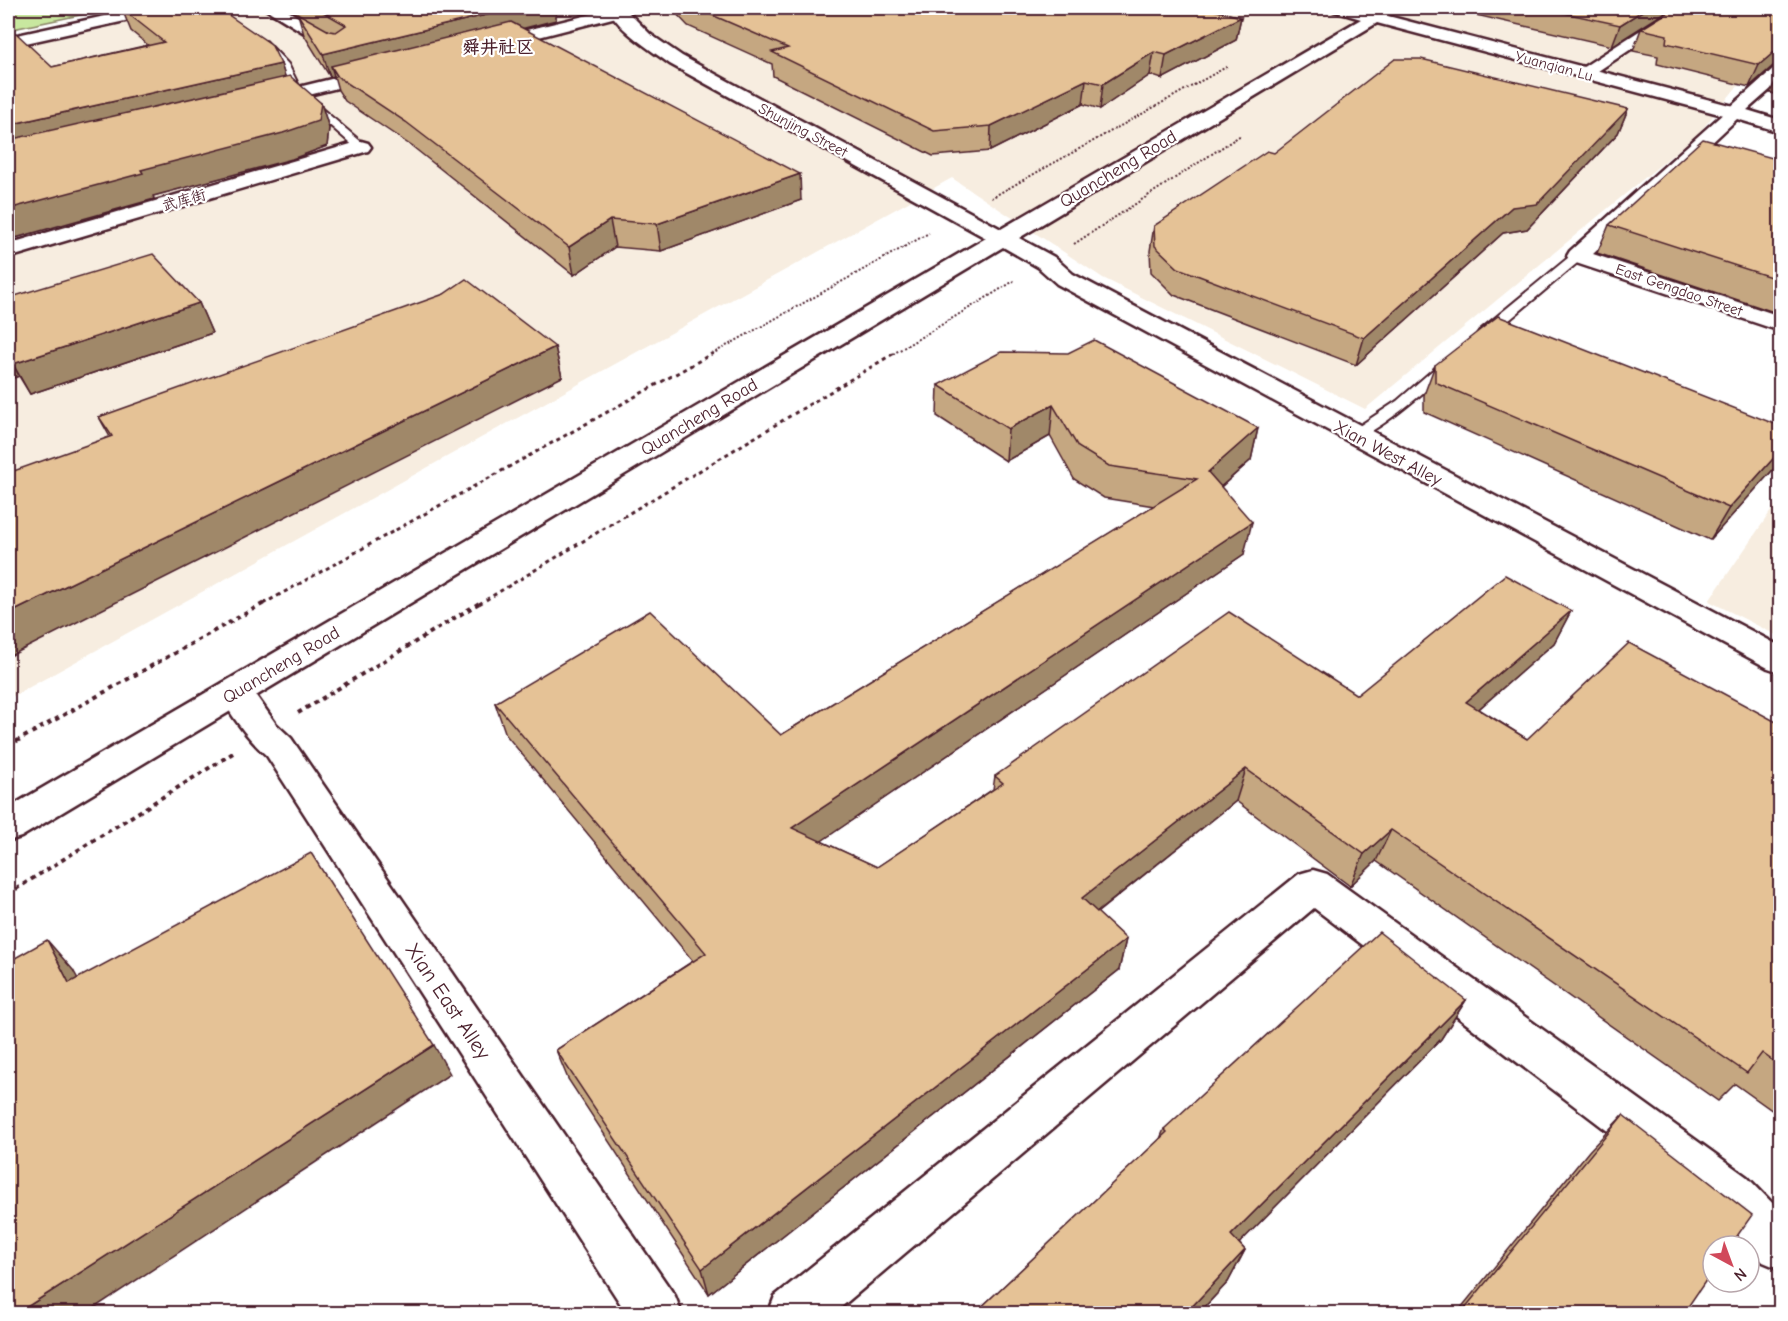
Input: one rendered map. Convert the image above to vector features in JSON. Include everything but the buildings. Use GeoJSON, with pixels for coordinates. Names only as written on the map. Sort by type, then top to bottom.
{"type":"FeatureCollection","features":[{"type":"Feature","properties":{"kind":"street"},"geometry":{"type":"LineString","coordinates":[[8,42],[161,8]]}},
{"type":"Feature","properties":{"kind":"street"},"geometry":{"type":"LineString","coordinates":[[272,8],[342,48]]}},
{"type":"Feature","properties":{"kind":"street","name":"Yuanqian Lu"},"geometry":{"type":"LineString","coordinates":[[1340,8],[1780,126]]}},
{"type":"Feature","properties":{"kind":"street","name":"Quancheng Road"},"geometry":{"type":"LineString","coordinates":[[8,826],[1391,8]]}},
{"type":"Feature","properties":{"kind":"street"},"geometry":{"type":"LineString","coordinates":[[1583,73],[1684,8]]}},
{"type":"Feature","properties":{"kind":"street"},"geometry":{"type":"LineString","coordinates":[[468,50],[617,10]]}},
{"type":"Feature","properties":{"kind":"street","name":"Shunjing Street"},"geometry":{"type":"LineString","coordinates":[[617,10],[644,36],[676,60],[962,214],[1001,238]]}},
{"type":"Feature","properties":{"kind":"street"},"geometry":{"type":"LineString","coordinates":[[252,104],[400,67]]}},
{"type":"Feature","properties":{"kind":"street"},"geometry":{"type":"LineString","coordinates":[[1578,256],[1780,72]]}},
{"type":"Feature","properties":{"kind":"street","name":"武库街"},"geometry":{"type":"LineString","coordinates":[[8,251],[361,147]]}},
{"type":"Feature","properties":{"kind":"street","name":"Xian West Alley"},"geometry":{"type":"LineString","coordinates":[[1001,238],[1046,262],[1065,279],[1780,660]]}},
{"type":"Feature","properties":{"kind":"street","name":"East Gengdao Street"},"geometry":{"type":"LineString","coordinates":[[1578,256],[1780,324]]}},
{"type":"Feature","properties":{"kind":"street","name":"Xian East Alley"},"geometry":{"type":"LineString","coordinates":[[235,692],[264,733],[279,747],[657,1314]]}},
{"type":"Feature","properties":{"kind":"street"},"geometry":{"type":"LineString","coordinates":[[793,1314],[1313,886],[1730,1194],[1780,1245]]}},
{"type":"Feature","properties":{"kind":"lane"},"geometry":{"type":"LineString","coordinates":[[256,38],[285,66],[298,93],[361,147]]}},
{"type":"Feature","properties":{"kind":"lane"},"geometry":{"type":"LineString","coordinates":[[1473,343],[1578,256]]}},
{"type":"Feature","properties":{"kind":"lane"},"geometry":{"type":"LineString","coordinates":[[1355,435],[1402,404],[1455,358]]}},
{"type":"Feature","properties":{"kind":"path"},"geometry":{"type":"LineString","coordinates":[[8,746],[1230,65]]}},
{"type":"Feature","properties":{"kind":"path"},"geometry":{"type":"LineString","coordinates":[[8,894],[264,733],[1046,262],[1247,132]]}},
{"type":"Feature","properties":{"kind":"shaded area"},"geometry":{"type":"Polygon","coordinates":[[[187,8],[1780,8],[1780,55],[1735,89],[1699,133],[1365,409],[1103,278],[952,178],[8,699],[8,47],[187,8]]]}},
{"type":"Feature","properties":{"kind":"shaded area"},"geometry":{"type":"Polygon","coordinates":[[[1780,498],[1780,637],[1709,601],[1780,498]]]}},
{"type":"Feature","properties":{"kind":"green space"},"geometry":{"type":"Polygon","coordinates":[[[8,8],[114,8],[8,30],[8,8]]]}},
{"type":"Feature","properties":{"kind":"district","name":"舜井社区"},"geometry":{"type":"Point","coordinates":[498,47]}}]}
